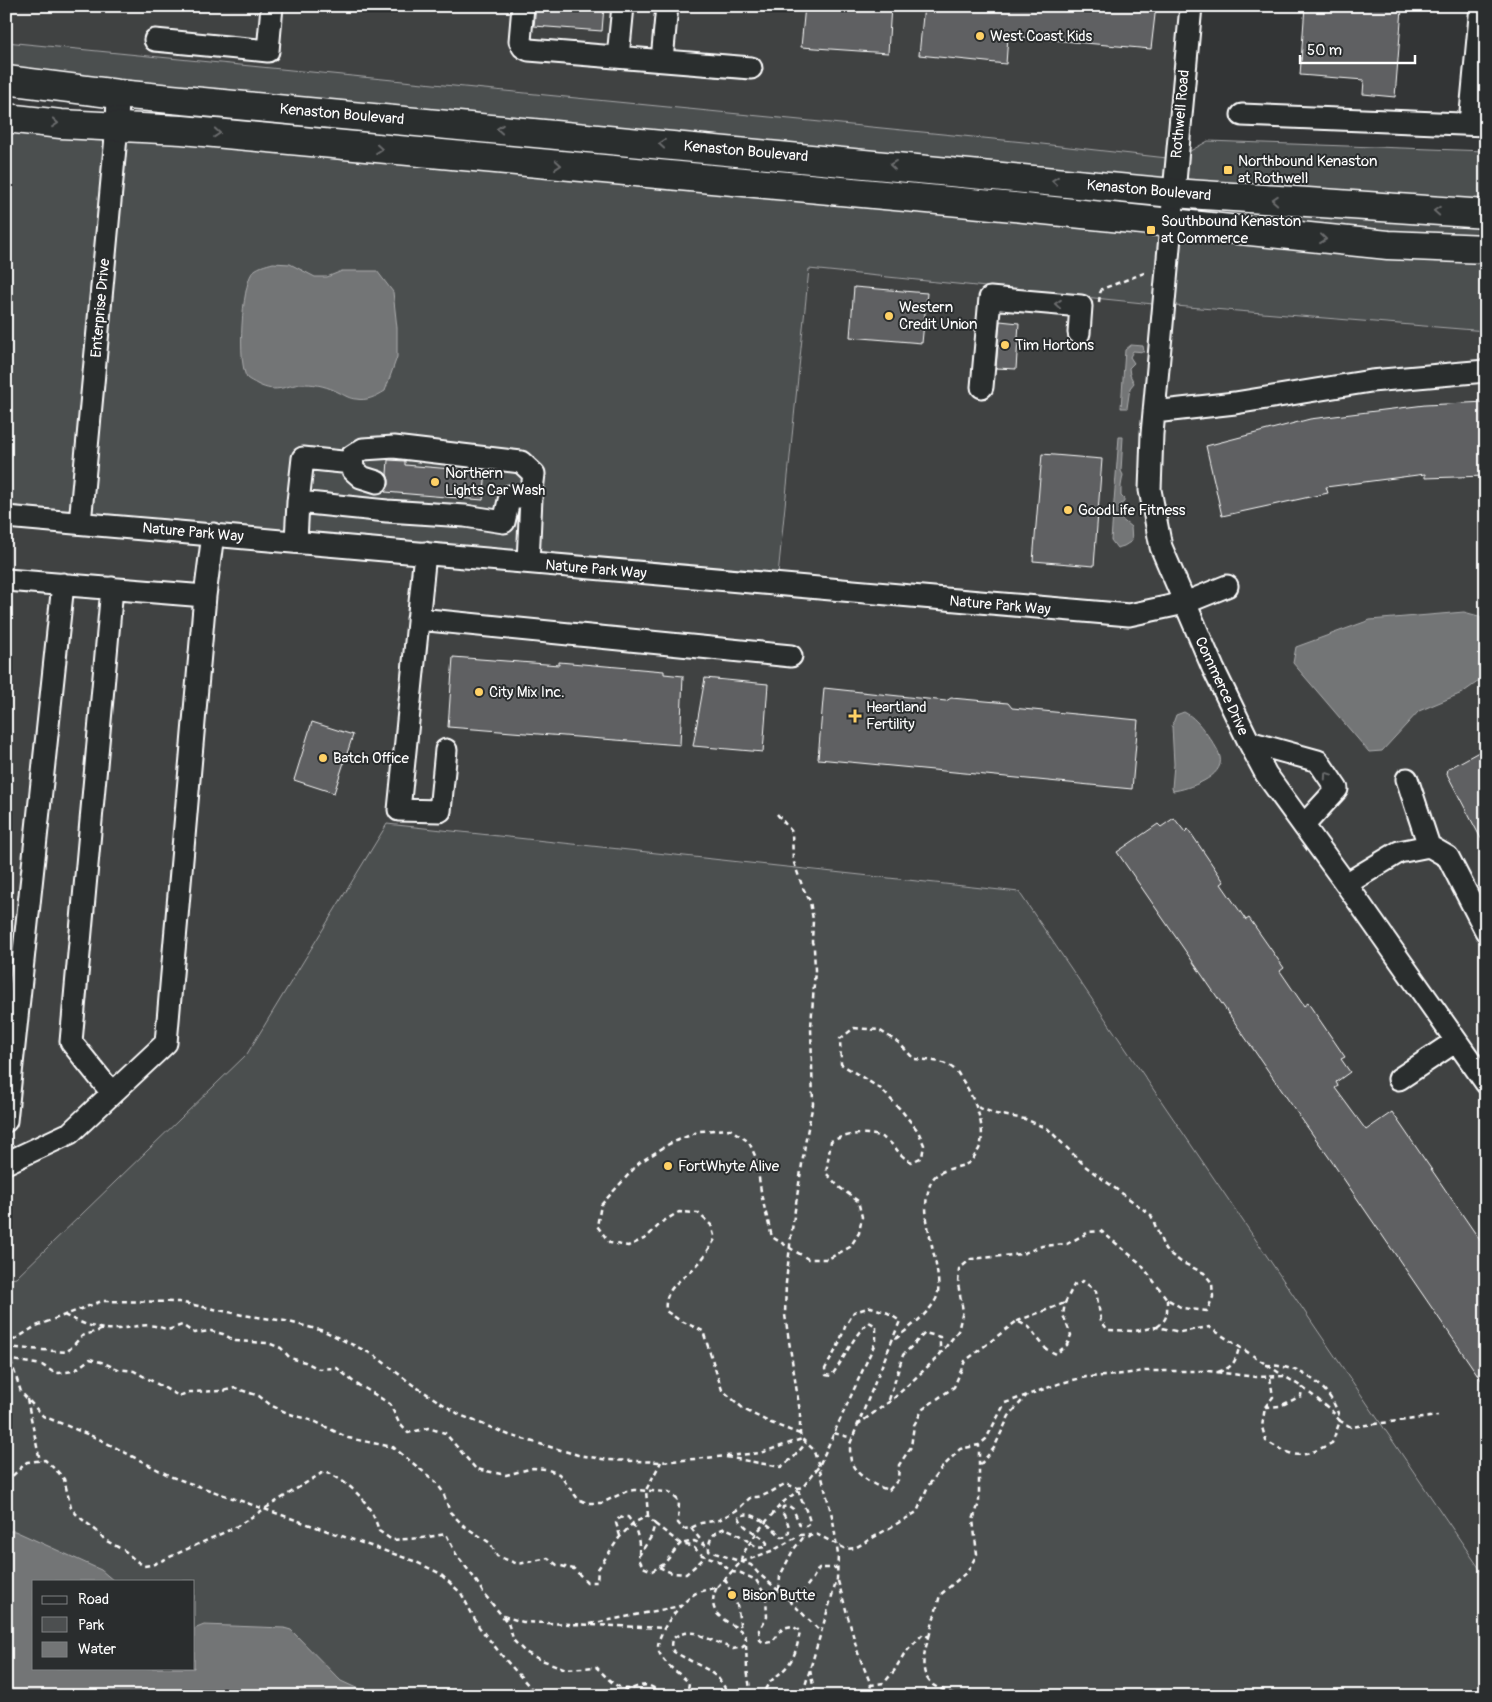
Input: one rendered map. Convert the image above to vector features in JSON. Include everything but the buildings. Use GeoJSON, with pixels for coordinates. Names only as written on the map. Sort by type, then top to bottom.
{"type":"FeatureCollection","features":[{"type":"Feature","properties":{"kind":"main road","name":"Kenaston Boulevard"},"geometry":{"type":"LineString","coordinates":[[6,80],[118,94],[1173,192],[1486,214]]}},
{"type":"Feature","properties":{"kind":"main road","name":"Kenaston Boulevard"},"geometry":{"type":"LineString","coordinates":[[6,118],[61,124],[192,131],[1388,245],[1486,249]]}},
{"type":"Feature","properties":{"kind":"street"},"geometry":{"type":"LineString","coordinates":[[155,40],[268,51],[272,6]]}},
{"type":"Feature","properties":{"kind":"street"},"geometry":{"type":"LineString","coordinates":[[523,6],[520,41],[523,47],[529,50],[751,68]]}},
{"type":"Feature","properties":{"kind":"street"},"geometry":{"type":"LineString","coordinates":[[618,57],[623,6]]}},
{"type":"Feature","properties":{"kind":"street"},"geometry":{"type":"LineString","coordinates":[[662,60],[667,6]]}},
{"type":"Feature","properties":{"kind":"street","name":"Rothwell Road"},"geometry":{"type":"LineString","coordinates":[[1171,223],[1191,6]]}},
{"type":"Feature","properties":{"kind":"street"},"geometry":{"type":"LineString","coordinates":[[1242,115],[1478,124],[1481,6]]}},
{"type":"Feature","properties":{"kind":"street","name":"Enterprise Drive"},"geometry":{"type":"LineString","coordinates":[[80,523],[117,126],[118,94]]}},
{"type":"Feature","properties":{"kind":"street","name":"Commerce Drive"},"geometry":{"type":"LineString","coordinates":[[1171,223],[1154,412],[1150,490],[1160,547],[1213,668],[1266,774],[1486,1083]]}},
{"type":"Feature","properties":{"kind":"street"},"geometry":{"type":"LineString","coordinates":[[982,387],[990,298],[1080,306],[1079,333]]}},
{"type":"Feature","properties":{"kind":"street"},"geometry":{"type":"LineString","coordinates":[[1154,412],[1235,403],[1371,382],[1486,371]]}},
{"type":"Feature","properties":{"kind":"street"},"geometry":{"type":"LineString","coordinates":[[377,482],[361,476],[353,470],[352,456],[363,449],[394,447],[521,462],[534,474],[528,562]]}},
{"type":"Feature","properties":{"kind":"street"},"geometry":{"type":"LineString","coordinates":[[296,542],[303,458],[352,463]]}},
{"type":"Feature","properties":{"kind":"street"},"geometry":{"type":"LineString","coordinates":[[298,502],[387,511],[465,516],[504,522],[510,496],[531,498]]}},
{"type":"Feature","properties":{"kind":"street","name":"Nature Park Way"},"geometry":{"type":"LineString","coordinates":[[6,517],[1120,615],[1129,615],[1185,603],[1226,586]]}},
{"type":"Feature","properties":{"kind":"street"},"geometry":{"type":"LineString","coordinates":[[6,1164],[70,1133],[166,1043],[205,596],[213,534]]}},
{"type":"Feature","properties":{"kind":"street"},"geometry":{"type":"LineString","coordinates":[[425,553],[399,810],[440,811],[446,750]]}},
{"type":"Feature","properties":{"kind":"street"},"geometry":{"type":"LineString","coordinates":[[6,580],[205,596]]}},
{"type":"Feature","properties":{"kind":"street"},"geometry":{"type":"LineString","coordinates":[[6,1121],[63,584]]}},
{"type":"Feature","properties":{"kind":"street"},"geometry":{"type":"LineString","coordinates":[[112,588],[71,1042],[112,1093]]}},
{"type":"Feature","properties":{"kind":"street"},"geometry":{"type":"LineString","coordinates":[[418,619],[791,656]]}},
{"type":"Feature","properties":{"kind":"street"},"geometry":{"type":"LineString","coordinates":[[1249,742],[1318,761],[1337,789],[1304,825]]}},
{"type":"Feature","properties":{"kind":"street"},"geometry":{"type":"LineString","coordinates":[[1407,780],[1429,846]]}},
{"type":"Feature","properties":{"kind":"street"},"geometry":{"type":"LineString","coordinates":[[1346,884],[1399,852],[1429,846],[1448,857],[1486,931]]}},
{"type":"Feature","properties":{"kind":"street"},"geometry":{"type":"LineString","coordinates":[[1399,1079],[1456,1041]]}},
{"type":"Feature","properties":{"kind":"path"},"geometry":{"type":"LineString","coordinates":[[1098,309],[1102,289],[1147,272]]}},
{"type":"Feature","properties":{"kind":"path"},"geometry":{"type":"LineString","coordinates":[[777,814],[792,832],[793,860],[810,901],[813,920],[812,942],[815,970],[811,1027],[813,1104],[806,1138],[790,1248],[785,1316],[800,1412],[800,1434],[802,1439],[813,1449],[819,1466],[833,1520],[838,1555],[837,1579],[802,1696]]}},
{"type":"Feature","properties":{"kind":"path"},"geometry":{"type":"LineString","coordinates":[[800,1434],[771,1423],[745,1410],[722,1390],[703,1331],[679,1320],[666,1310],[665,1301],[671,1289],[699,1263],[715,1239],[711,1226],[698,1213],[679,1212],[662,1222],[646,1238],[628,1246],[610,1243],[597,1226],[601,1205],[639,1163],[669,1144],[700,1131],[730,1129],[749,1142],[756,1158],[762,1198],[772,1237],[808,1260],[828,1259],[850,1247],[859,1234],[862,1217],[858,1201],[826,1173],[831,1141],[846,1135],[872,1134],[888,1141],[902,1158],[912,1162],[922,1157],[924,1145],[918,1131],[882,1089],[841,1064],[840,1039],[854,1028],[880,1030],[899,1043],[914,1060],[940,1061],[955,1069],[972,1095],[977,1107],[982,1136],[979,1148],[970,1162],[946,1169],[931,1181],[926,1203],[929,1234],[936,1265],[937,1297],[927,1310],[892,1342]]}},
{"type":"Feature","properties":{"kind":"path"},"geometry":{"type":"LineString","coordinates":[[856,1426],[889,1402],[940,1355],[958,1331],[963,1311],[958,1284],[959,1269],[971,1259],[1022,1254],[1042,1246],[1067,1244],[1089,1232],[1101,1231],[1140,1263],[1167,1299],[1182,1308],[1207,1311],[1213,1297],[1212,1283],[1204,1273],[1181,1262],[1165,1250],[1151,1215],[1085,1166],[1048,1129],[1025,1119],[996,1114],[977,1107]]}},
{"type":"Feature","properties":{"kind":"path"},"geometry":{"type":"LineString","coordinates":[[1017,1321],[1029,1326],[1046,1349],[1056,1354],[1067,1345],[1071,1335],[1063,1315],[1065,1303],[1074,1285],[1083,1281],[1096,1292],[1101,1321],[1108,1330],[1135,1331],[1157,1327],[1180,1332],[1209,1328],[1302,1387],[1331,1410],[1340,1420],[1351,1426],[1438,1416]]}},
{"type":"Feature","properties":{"kind":"path"},"geometry":{"type":"LineString","coordinates":[[1157,1327],[1164,1322],[1167,1315],[1167,1299]]}},
{"type":"Feature","properties":{"kind":"path"},"geometry":{"type":"LineString","coordinates":[[6,1346],[36,1326],[102,1301],[179,1302],[293,1323],[324,1331],[374,1355],[413,1385],[460,1415],[509,1435],[578,1455],[608,1460],[661,1462],[760,1453],[802,1439]]}},
{"type":"Feature","properties":{"kind":"path"},"geometry":{"type":"LineString","coordinates":[[741,1562],[742,1555],[756,1534],[782,1503],[803,1487],[819,1466],[876,1341],[876,1326],[870,1322],[861,1329],[839,1367],[831,1376],[826,1375],[825,1369],[854,1312],[871,1307],[888,1313],[900,1321],[850,1444],[851,1462],[859,1473],[878,1487],[889,1490],[898,1480],[899,1466],[911,1447],[914,1425],[923,1409],[954,1387],[965,1361],[1017,1321],[1065,1303]]}},
{"type":"Feature","properties":{"kind":"path"},"geometry":{"type":"LineString","coordinates":[[64,1315],[106,1329]]}},
{"type":"Feature","properties":{"kind":"path"},"geometry":{"type":"LineString","coordinates":[[6,1346],[67,1352],[82,1336],[106,1329],[156,1325],[168,1330],[182,1325],[194,1333],[211,1331],[223,1334],[235,1341],[268,1343],[281,1348],[290,1358],[305,1362],[319,1369],[337,1368],[356,1384],[390,1404],[399,1423],[408,1432],[428,1428],[445,1433],[476,1469],[506,1475],[532,1468],[546,1469],[559,1474],[578,1499],[587,1504],[602,1503],[627,1491],[669,1492],[679,1501],[678,1523],[683,1529],[719,1520],[737,1510],[751,1497],[768,1495],[785,1484],[798,1489]]}},
{"type":"Feature","properties":{"kind":"path"},"geometry":{"type":"LineString","coordinates":[[889,1402],[903,1355],[925,1332],[940,1337],[940,1355]]}},
{"type":"Feature","properties":{"kind":"path"},"geometry":{"type":"LineString","coordinates":[[1216,1372],[1229,1368],[1236,1360],[1239,1347]]}},
{"type":"Feature","properties":{"kind":"path"},"geometry":{"type":"LineString","coordinates":[[6,1359],[42,1364],[59,1373],[74,1371],[90,1359],[118,1369],[134,1371],[179,1396],[189,1392],[224,1391],[235,1388],[259,1396],[272,1406],[316,1422],[348,1438],[393,1447],[436,1482],[443,1492],[450,1512],[464,1526],[490,1543],[497,1556],[518,1564],[548,1558],[557,1565],[574,1570],[587,1582],[597,1582],[598,1569],[620,1537],[633,1523],[648,1516]]}},
{"type":"Feature","properties":{"kind":"path"},"geometry":{"type":"LineString","coordinates":[[10,1360],[21,1392],[43,1416],[99,1439],[172,1477],[414,1561],[439,1573],[461,1594],[480,1627],[504,1658],[538,1696]]}},
{"type":"Feature","properties":{"kind":"path"},"geometry":{"type":"LineString","coordinates":[[1266,1365],[1280,1365],[1312,1377],[1337,1407],[1340,1420],[1332,1442],[1308,1455],[1289,1454],[1266,1441],[1262,1427],[1265,1407],[1273,1397],[1270,1377]]}},
{"type":"Feature","properties":{"kind":"path"},"geometry":{"type":"LineString","coordinates":[[751,1696],[744,1634],[722,1620],[715,1610],[712,1597],[717,1587],[741,1562],[774,1550],[800,1535],[816,1534],[846,1549],[856,1548],[917,1512],[928,1486],[960,1449],[979,1446],[986,1439],[1005,1404],[1027,1394],[1086,1377],[1145,1371],[1208,1371],[1256,1377],[1284,1376]]}},
{"type":"Feature","properties":{"kind":"path"},"geometry":{"type":"LineString","coordinates":[[1265,1407],[1280,1406],[1301,1396],[1302,1387]]}},
{"type":"Feature","properties":{"kind":"path"},"geometry":{"type":"LineString","coordinates":[[979,1466],[994,1448],[1009,1416],[1027,1394]]}},
{"type":"Feature","properties":{"kind":"path"},"geometry":{"type":"LineString","coordinates":[[26,1398],[40,1461]]}},
{"type":"Feature","properties":{"kind":"path"},"geometry":{"type":"LineString","coordinates":[[834,1433],[852,1438]]}},
{"type":"Feature","properties":{"kind":"path"},"geometry":{"type":"LineString","coordinates":[[723,1457],[781,1467],[794,1458],[806,1443]]}},
{"type":"Feature","properties":{"kind":"path"},"geometry":{"type":"LineString","coordinates":[[959,1696],[933,1685],[924,1668],[923,1653],[940,1595],[968,1571],[977,1554],[973,1520],[979,1503],[979,1446]]}},
{"type":"Feature","properties":{"kind":"path"},"geometry":{"type":"LineString","coordinates":[[6,1482],[27,1462],[46,1460],[64,1479],[71,1508],[78,1516],[105,1540],[125,1551],[144,1566],[152,1565],[234,1528],[325,1471],[344,1481],[362,1498],[376,1519],[379,1531],[392,1540],[446,1534],[456,1554],[476,1579],[484,1594],[508,1623],[514,1641],[525,1652],[566,1669],[596,1667],[614,1684],[629,1690],[641,1685],[651,1685],[664,1696]]}},
{"type":"Feature","properties":{"kind":"path"},"geometry":{"type":"LineString","coordinates":[[661,1462],[646,1490],[648,1516],[655,1524],[681,1544],[692,1546],[705,1556],[718,1560],[732,1572],[741,1573],[756,1580],[766,1596],[767,1617],[759,1630],[760,1640],[764,1643],[772,1642],[783,1628],[792,1626],[800,1631],[798,1647],[788,1666],[771,1680],[763,1696]]}},
{"type":"Feature","properties":{"kind":"path"},"geometry":{"type":"LineString","coordinates":[[709,1551],[710,1538],[715,1532],[725,1528],[758,1548],[766,1547],[767,1543],[762,1537],[748,1530],[741,1523],[739,1517],[742,1514],[748,1514],[766,1522],[782,1537],[788,1536],[789,1525],[782,1512],[783,1507],[789,1506],[800,1525],[806,1526],[810,1523],[809,1517],[800,1499],[798,1489]]}},
{"type":"Feature","properties":{"kind":"path"},"geometry":{"type":"LineString","coordinates":[[620,1537],[616,1523],[623,1516],[628,1517],[633,1523],[640,1540],[638,1557],[643,1567],[652,1571],[664,1564],[681,1544],[694,1541],[704,1545]]}},
{"type":"Feature","properties":{"kind":"path"},"geometry":{"type":"LineString","coordinates":[[638,1557],[651,1537],[655,1524]]}},
{"type":"Feature","properties":{"kind":"path"},"geometry":{"type":"LineString","coordinates":[[691,1528],[709,1551],[751,1565],[821,1632]]}},
{"type":"Feature","properties":{"kind":"path"},"geometry":{"type":"LineString","coordinates":[[779,1591],[780,1576],[793,1550],[803,1538],[816,1534]]}},
{"type":"Feature","properties":{"kind":"path"},"geometry":{"type":"LineString","coordinates":[[713,1558],[719,1554]]}},
{"type":"Feature","properties":{"kind":"path"},"geometry":{"type":"LineString","coordinates":[[659,1567],[672,1573],[686,1574],[705,1556]]}},
{"type":"Feature","properties":{"kind":"path"},"geometry":{"type":"LineString","coordinates":[[789,1600],[796,1601],[819,1568],[838,1568]]}},
{"type":"Feature","properties":{"kind":"path"},"geometry":{"type":"LineString","coordinates":[[725,1579],[737,1606],[740,1630]]}},
{"type":"Feature","properties":{"kind":"path"},"geometry":{"type":"LineString","coordinates":[[837,1579],[856,1646],[872,1686],[868,1696]]}},
{"type":"Feature","properties":{"kind":"path"},"geometry":{"type":"LineString","coordinates":[[684,1696],[688,1689],[688,1683],[670,1668],[658,1650],[660,1637],[682,1605],[698,1592],[717,1587]]}},
{"type":"Feature","properties":{"kind":"path"},"geometry":{"type":"LineString","coordinates":[[583,1626],[682,1605]]}},
{"type":"Feature","properties":{"kind":"path"},"geometry":{"type":"LineString","coordinates":[[502,1616],[523,1622],[665,1628]]}},
{"type":"Feature","properties":{"kind":"path"},"geometry":{"type":"LineString","coordinates":[[731,1696],[718,1678],[708,1670],[674,1652],[671,1642],[677,1635],[688,1632],[695,1633],[733,1649],[740,1649],[746,1644]]}},
{"type":"Feature","properties":{"kind":"path"},"geometry":{"type":"LineString","coordinates":[[872,1686],[884,1683],[904,1654],[923,1634],[929,1637]]}},
{"type":"Feature","properties":{"kind":"path"},"geometry":{"type":"LineString","coordinates":[[810,1668],[815,1696]]}},
{"type":"Feature","properties":{"kind":"shaded area"},"geometry":{"type":"Polygon","coordinates":[[[6,6],[1191,6],[1176,159],[1024,142],[6,42],[6,6]]]}},
{"type":"Feature","properties":{"kind":"shaded area"},"geometry":{"type":"Polygon","coordinates":[[[809,269],[1163,305],[1486,331],[1486,1578],[1019,892],[387,824],[247,1054],[16,1278],[6,1280],[6,517],[778,585],[809,269]]]}},
{"type":"Feature","properties":{"kind":"green space"},"geometry":{"type":"Polygon","coordinates":[[[6,42],[1024,142],[1176,159],[1208,141],[1486,151],[1486,331],[1163,305],[809,269],[777,585],[6,517],[6,123],[1170,223],[1173,193],[6,75],[6,42]]]}},
{"type":"Feature","properties":{"kind":"green space","name":"FortWhyte Alive"},"geometry":{"type":"Polygon","coordinates":[[[387,824],[1019,892],[1486,1578],[1486,1696],[6,1696],[6,1280],[16,1278],[247,1054],[387,824]]]}},
{"type":"Feature","properties":{"kind":"water"},"geometry":{"type":"Polygon","coordinates":[[[273,263],[290,264],[315,277],[327,277],[342,271],[377,271],[393,292],[397,328],[397,357],[385,391],[371,398],[354,399],[318,385],[298,384],[271,389],[247,378],[242,357],[243,308],[246,293],[252,273],[261,266],[273,263]]]}},
{"type":"Feature","properties":{"kind":"water"},"geometry":{"type":"Polygon","coordinates":[[[1131,345],[1143,346],[1144,352],[1133,351],[1130,357],[1134,363],[1129,368],[1134,383],[1130,388],[1127,408],[1121,408],[1125,350],[1131,345]]]}},
{"type":"Feature","properties":{"kind":"water"},"geometry":{"type":"Polygon","coordinates":[[[1119,437],[1123,437],[1121,496],[1124,499],[1124,502],[1120,505],[1120,518],[1131,527],[1132,541],[1117,548],[1111,540],[1119,437]]]}},
{"type":"Feature","properties":{"kind":"water"},"geometry":{"type":"Polygon","coordinates":[[[1464,612],[1486,618],[1486,668],[1479,681],[1462,693],[1419,711],[1382,751],[1369,752],[1293,663],[1296,647],[1370,620],[1464,612]]]}},
{"type":"Feature","properties":{"kind":"water"},"geometry":{"type":"Polygon","coordinates":[[[1184,712],[1196,721],[1212,741],[1219,754],[1220,764],[1217,770],[1204,781],[1173,791],[1172,726],[1176,715],[1184,712]]]}},
{"type":"Feature","properties":{"kind":"water"},"geometry":{"type":"Polygon","coordinates":[[[6,1531],[15,1531],[101,1570],[113,1580],[32,1580],[32,1670],[195,1670],[195,1629],[204,1625],[284,1628],[291,1630],[341,1681],[377,1696],[6,1696],[6,1531]]]}},
{"type":"Feature","properties":{"kind":"place","name":"West Coast Kids"},"geometry":{"type":"Point","coordinates":[980,36]}},
{"type":"Feature","properties":{"kind":"place","name":"Northbound Kenaston at Rothwell"},"geometry":{"type":"Point","coordinates":[1228,170]}},
{"type":"Feature","properties":{"kind":"place","name":"Southbound Kenaston at Commerce"},"geometry":{"type":"Point","coordinates":[1151,230]}},
{"type":"Feature","properties":{"kind":"place","name":"Western Credit Union"},"geometry":{"type":"Point","coordinates":[889,316]}},
{"type":"Feature","properties":{"kind":"place","name":"Tim Hortons"},"geometry":{"type":"Point","coordinates":[1005,345]}},
{"type":"Feature","properties":{"kind":"place","name":"Northern Lights Car Wash"},"geometry":{"type":"Point","coordinates":[435,482]}},
{"type":"Feature","properties":{"kind":"place","name":"GoodLife Fitness"},"geometry":{"type":"Point","coordinates":[1068,510]}},
{"type":"Feature","properties":{"kind":"place","name":"City Mix Inc."},"geometry":{"type":"Point","coordinates":[479,692]}},
{"type":"Feature","properties":{"kind":"place","name":"Heartland Fertility"},"geometry":{"type":"Point","coordinates":[855,716]}},
{"type":"Feature","properties":{"kind":"place","name":"Batch Office"},"geometry":{"type":"Point","coordinates":[323,758]}},
{"type":"Feature","properties":{"kind":"place","name":"FortWhyte Alive"},"geometry":{"type":"Point","coordinates":[668,1166]}},
{"type":"Feature","properties":{"kind":"place","name":"Bison Butte"},"geometry":{"type":"Point","coordinates":[732,1595]}}]}
